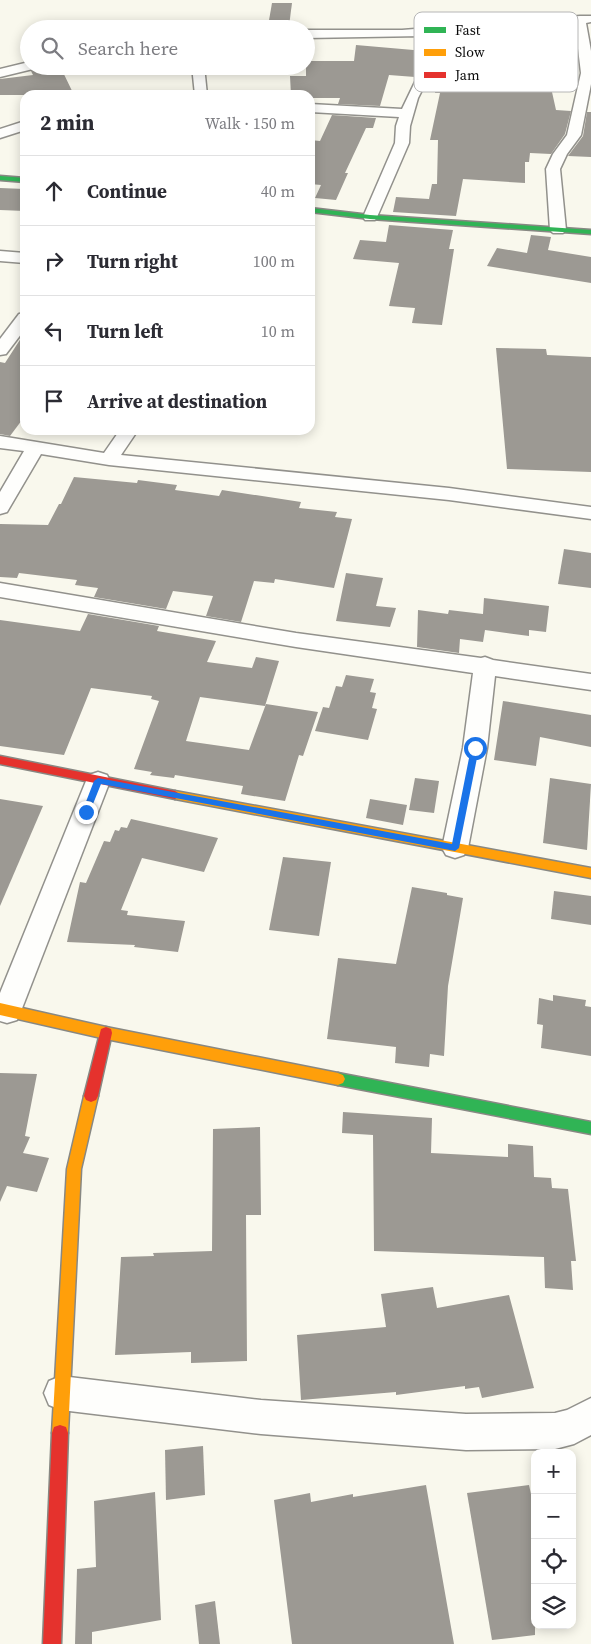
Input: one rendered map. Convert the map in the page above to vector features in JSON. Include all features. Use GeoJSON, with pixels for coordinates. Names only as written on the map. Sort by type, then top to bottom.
{"type":"FeatureCollection","features":[{"type":"Feature","properties":{"kind":"street"},"geometry":{"type":"LineString","coordinates":[[558,230],[553,170],[560,154],[574,135],[587,73],[584,41],[585,19]]}},
{"type":"Feature","properties":{"kind":"street"},"geometry":{"type":"LineString","coordinates":[[315,34],[414,33]]}},
{"type":"Feature","properties":{"kind":"street"},"geometry":{"type":"LineString","coordinates":[[0,73],[20,68]]}},
{"type":"Feature","properties":{"kind":"street"},"geometry":{"type":"LineString","coordinates":[[199,75],[200,90]]}},
{"type":"Feature","properties":{"kind":"street"},"geometry":{"type":"LineString","coordinates":[[370,217],[402,143],[403,126],[415,92]]}},
{"type":"Feature","properties":{"kind":"street"},"geometry":{"type":"LineString","coordinates":[[315,108],[407,113]]}},
{"type":"Feature","properties":{"kind":"street"},"geometry":{"type":"LineString","coordinates":[[0,134],[20,127]]}},
{"type":"Feature","properties":{"kind":"street"},"geometry":{"type":"LineString","coordinates":[[0,178],[20,180]]}},
{"type":"Feature","properties":{"kind":"street"},"geometry":{"type":"LineString","coordinates":[[315,211],[370,217],[591,232]]}},
{"type":"Feature","properties":{"kind":"street"},"geometry":{"type":"LineString","coordinates":[[0,256],[20,258]]}},
{"type":"Feature","properties":{"kind":"street"},"geometry":{"type":"LineString","coordinates":[[0,350],[20,324]]}},
{"type":"Feature","properties":{"kind":"street"},"geometry":{"type":"LineString","coordinates":[[109,459],[126,435]]}},
{"type":"Feature","properties":{"kind":"street"},"geometry":{"type":"LineString","coordinates":[[0,442],[35,449],[109,459],[449,494],[591,513]]}},
{"type":"Feature","properties":{"kind":"street"},"geometry":{"type":"LineString","coordinates":[[0,508],[35,449]]}},
{"type":"Feature","properties":{"kind":"street"},"geometry":{"type":"LineString","coordinates":[[0,590],[296,640],[485,665],[591,682]]}},
{"type":"Feature","properties":{"kind":"street"},"geometry":{"type":"LineString","coordinates":[[455,848],[475,748],[485,665]]}},
{"type":"Feature","properties":{"kind":"street"},"geometry":{"type":"LineString","coordinates":[[0,760],[78,774],[98,781],[591,874]]}},
{"type":"Feature","properties":{"kind":"street"},"geometry":{"type":"LineString","coordinates":[[98,781],[3,1010],[106,1033],[591,1128]]}},
{"type":"Feature","properties":{"kind":"street"},"geometry":{"type":"LineString","coordinates":[[52,1644],[61,1393],[74,1169],[106,1033]]}},
{"type":"Feature","properties":{"kind":"street"},"geometry":{"type":"LineString","coordinates":[[61,1393],[261,1417],[466,1432],[555,1431],[574,1426],[591,1414]]}},
{"type":"Feature","properties":{"kind":"building"},"geometry":{"type":"Polygon","coordinates":[[[272,3],[292,3],[290,20],[269,20],[272,3]]]}},
{"type":"Feature","properties":{"kind":"building"},"geometry":{"type":"Polygon","coordinates":[[[356,45],[414,50],[414,77],[389,75],[380,106],[338,104],[340,98],[315,98],[315,90],[291,90],[290,76],[315,75],[315,61],[354,61],[356,45]]]}},
{"type":"Feature","properties":{"kind":"building"},"geometry":{"type":"Polygon","coordinates":[[[33,75],[64,75],[72,90],[20,90],[20,95],[0,95],[0,79],[33,75]]]}},
{"type":"Feature","properties":{"kind":"building"},"geometry":{"type":"Polygon","coordinates":[[[552,92],[556,110],[571,111],[565,134],[551,154],[530,153],[529,162],[525,162],[525,183],[463,179],[456,216],[393,212],[396,197],[429,199],[432,184],[437,184],[438,140],[430,140],[440,93],[435,93],[552,92]]]}},
{"type":"Feature","properties":{"kind":"building"},"geometry":{"type":"Polygon","coordinates":[[[587,112],[591,112],[591,157],[568,156],[583,136],[587,112]]]}},
{"type":"Feature","properties":{"kind":"building"},"geometry":{"type":"Polygon","coordinates":[[[332,115],[376,118],[373,128],[366,128],[345,173],[348,173],[336,200],[315,198],[321,185],[315,184],[315,140],[320,141],[332,115]]]}},
{"type":"Feature","properties":{"kind":"building"},"geometry":{"type":"Polygon","coordinates":[[[0,188],[20,189],[20,211],[0,210],[0,188]]]}},
{"type":"Feature","properties":{"kind":"building"},"geometry":{"type":"Polygon","coordinates":[[[389,225],[453,230],[449,249],[454,249],[442,325],[412,323],[415,308],[389,306],[399,263],[353,259],[360,240],[386,242],[389,225]]]}},
{"type":"Feature","properties":{"kind":"building"},"geometry":{"type":"Polygon","coordinates":[[[531,235],[551,237],[548,250],[591,257],[591,283],[487,266],[497,248],[527,253],[531,235]]]}},
{"type":"Feature","properties":{"kind":"building"},"geometry":{"type":"Polygon","coordinates":[[[20,340],[20,423],[10,436],[0,434],[0,362],[5,363],[20,340]]]}},
{"type":"Feature","properties":{"kind":"building"},"geometry":{"type":"Polygon","coordinates":[[[496,348],[546,349],[547,355],[591,357],[591,472],[507,469],[496,348]]]}},
{"type":"Feature","properties":{"kind":"building"},"geometry":{"type":"Polygon","coordinates":[[[74,477],[137,483],[138,480],[177,485],[175,490],[219,496],[222,490],[301,502],[299,508],[337,512],[335,517],[352,519],[334,588],[275,579],[274,583],[254,581],[241,622],[206,616],[213,596],[173,591],[166,609],[94,597],[98,588],[75,585],[77,580],[19,573],[17,578],[0,577],[0,524],[48,525],[74,477]]]}},
{"type":"Feature","properties":{"kind":"building"},"geometry":{"type":"Polygon","coordinates":[[[564,549],[591,553],[591,588],[558,584],[564,549]]]}},
{"type":"Feature","properties":{"kind":"building"},"geometry":{"type":"Polygon","coordinates":[[[346,573],[383,578],[376,606],[396,608],[390,627],[336,621],[346,573]]]}},
{"type":"Feature","properties":{"kind":"building"},"geometry":{"type":"Polygon","coordinates":[[[484,598],[549,606],[546,632],[529,630],[529,636],[485,630],[483,642],[460,639],[459,653],[417,647],[418,610],[448,614],[449,610],[483,614],[484,598]]]}},
{"type":"Feature","properties":{"kind":"building"},"geometry":{"type":"Polygon","coordinates":[[[88,614],[159,626],[157,631],[216,641],[207,662],[252,668],[256,657],[279,661],[265,706],[200,697],[186,741],[249,750],[266,704],[318,712],[303,756],[299,755],[285,801],[241,794],[243,786],[175,775],[174,778],[150,775],[152,772],[134,769],[159,701],[151,699],[152,696],[91,688],[64,755],[0,746],[0,620],[80,631],[88,614]]]}},
{"type":"Feature","properties":{"kind":"building"},"geometry":{"type":"Polygon","coordinates":[[[346,675],[374,679],[370,692],[376,693],[372,708],[377,709],[368,740],[315,731],[323,707],[329,708],[336,686],[342,687],[346,675]]]}},
{"type":"Feature","properties":{"kind":"building"},"geometry":{"type":"Polygon","coordinates":[[[503,701],[591,715],[591,747],[540,737],[536,766],[494,760],[503,701]]]}},
{"type":"Feature","properties":{"kind":"building"},"geometry":{"type":"Polygon","coordinates":[[[415,778],[439,781],[434,813],[409,810],[415,778]]]}},
{"type":"Feature","properties":{"kind":"building"},"geometry":{"type":"Polygon","coordinates":[[[550,778],[591,784],[587,850],[543,843],[550,778]]]}},
{"type":"Feature","properties":{"kind":"building"},"geometry":{"type":"Polygon","coordinates":[[[0,799],[43,806],[0,906],[0,799]]]}},
{"type":"Feature","properties":{"kind":"building"},"geometry":{"type":"Polygon","coordinates":[[[370,799],[407,805],[403,825],[366,818],[370,799]]]}},
{"type":"Feature","properties":{"kind":"building"},"geometry":{"type":"Polygon","coordinates":[[[131,819],[218,838],[204,872],[142,858],[121,910],[128,911],[127,915],[185,921],[178,952],[134,947],[135,945],[67,942],[80,882],[86,883],[104,841],[110,842],[115,830],[119,831],[121,827],[127,828],[131,819]]]}},
{"type":"Feature","properties":{"kind":"building"},"geometry":{"type":"Polygon","coordinates":[[[283,857],[331,862],[319,936],[269,930],[283,857]]]}},
{"type":"Feature","properties":{"kind":"building"},"geometry":{"type":"Polygon","coordinates":[[[412,887],[447,893],[447,895],[463,898],[448,986],[444,1056],[430,1054],[429,1067],[395,1063],[396,1047],[327,1039],[338,958],[396,964],[412,887]]]}},
{"type":"Feature","properties":{"kind":"building"},"geometry":{"type":"Polygon","coordinates":[[[554,891],[591,896],[591,925],[551,919],[554,891]]]}},
{"type":"Feature","properties":{"kind":"building"},"geometry":{"type":"Polygon","coordinates":[[[553,995],[586,1000],[585,1006],[591,1007],[591,1056],[541,1048],[543,1025],[537,1024],[539,998],[553,1001],[553,995]]]}},
{"type":"Feature","properties":{"kind":"building"},"geometry":{"type":"Polygon","coordinates":[[[0,1073],[37,1074],[25,1136],[30,1137],[23,1153],[49,1158],[37,1192],[7,1186],[0,1202],[0,1073]]]}},
{"type":"Feature","properties":{"kind":"building"},"geometry":{"type":"Polygon","coordinates":[[[343,1112],[432,1118],[431,1153],[508,1157],[508,1144],[533,1146],[534,1177],[551,1178],[552,1188],[568,1189],[576,1261],[571,1261],[573,1290],[545,1288],[544,1257],[374,1251],[373,1135],[342,1133],[343,1112]]]}},
{"type":"Feature","properties":{"kind":"building"},"geometry":{"type":"Polygon","coordinates":[[[260,1127],[261,1215],[246,1215],[247,1361],[191,1363],[191,1352],[115,1355],[121,1257],[154,1256],[153,1253],[212,1251],[213,1129],[260,1127]]]}},
{"type":"Feature","properties":{"kind":"building"},"geometry":{"type":"Polygon","coordinates":[[[433,1287],[437,1308],[509,1295],[534,1388],[482,1398],[479,1387],[465,1389],[465,1386],[396,1395],[396,1392],[301,1400],[297,1335],[386,1327],[381,1294],[433,1287]]]}},
{"type":"Feature","properties":{"kind":"building"},"geometry":{"type":"Polygon","coordinates":[[[203,1446],[205,1495],[166,1500],[165,1450],[203,1446]]]}},
{"type":"Feature","properties":{"kind":"building"},"geometry":{"type":"Polygon","coordinates":[[[426,1485],[454,1644],[292,1644],[274,1500],[310,1493],[311,1502],[353,1494],[353,1497],[426,1485]]]}},
{"type":"Feature","properties":{"kind":"building"},"geometry":{"type":"Polygon","coordinates":[[[529,1485],[531,1494],[531,1629],[535,1629],[535,1635],[492,1640],[467,1493],[529,1485]]]}},
{"type":"Feature","properties":{"kind":"building"},"geometry":{"type":"Polygon","coordinates":[[[155,1492],[161,1620],[92,1632],[92,1644],[75,1644],[77,1569],[96,1567],[94,1501],[155,1492]]]}},
{"type":"Feature","properties":{"kind":"building"},"geometry":{"type":"Polygon","coordinates":[[[215,1601],[220,1644],[199,1644],[195,1605],[215,1601]]]}},
{"type":"Feature","properties":{"kind":"traffic: fast"},"geometry":{"type":"LineString","coordinates":[[0,178],[20,180]]}},
{"type":"Feature","properties":{"kind":"traffic: fast"},"geometry":{"type":"LineString","coordinates":[[315,211],[370,217],[591,232]]}},
{"type":"Feature","properties":{"kind":"traffic: fast"},"geometry":{"type":"LineString","coordinates":[[338,1079],[591,1128]]}},
{"type":"Feature","properties":{"kind":"traffic: slow"},"geometry":{"type":"LineString","coordinates":[[175,795],[591,873]]}},
{"type":"Feature","properties":{"kind":"traffic: slow"},"geometry":{"type":"LineString","coordinates":[[0,1009],[106,1033],[338,1079]]}},
{"type":"Feature","properties":{"kind":"traffic: slow"},"geometry":{"type":"LineString","coordinates":[[60,1433],[74,1169],[91,1096]]}},
{"type":"Feature","properties":{"kind":"traffic: jam"},"geometry":{"type":"LineString","coordinates":[[0,760],[175,795]]}},
{"type":"Feature","properties":{"kind":"traffic: jam"},"geometry":{"type":"LineString","coordinates":[[91,1096],[106,1033]]}},
{"type":"Feature","properties":{"kind":"traffic: jam"},"geometry":{"type":"LineString","coordinates":[[52,1644],[60,1433]]}},
{"type":"Feature","properties":{"kind":"route"},"geometry":{"type":"LineString","coordinates":[[86,812],[98,781],[455,848],[475,748]]}}]}
